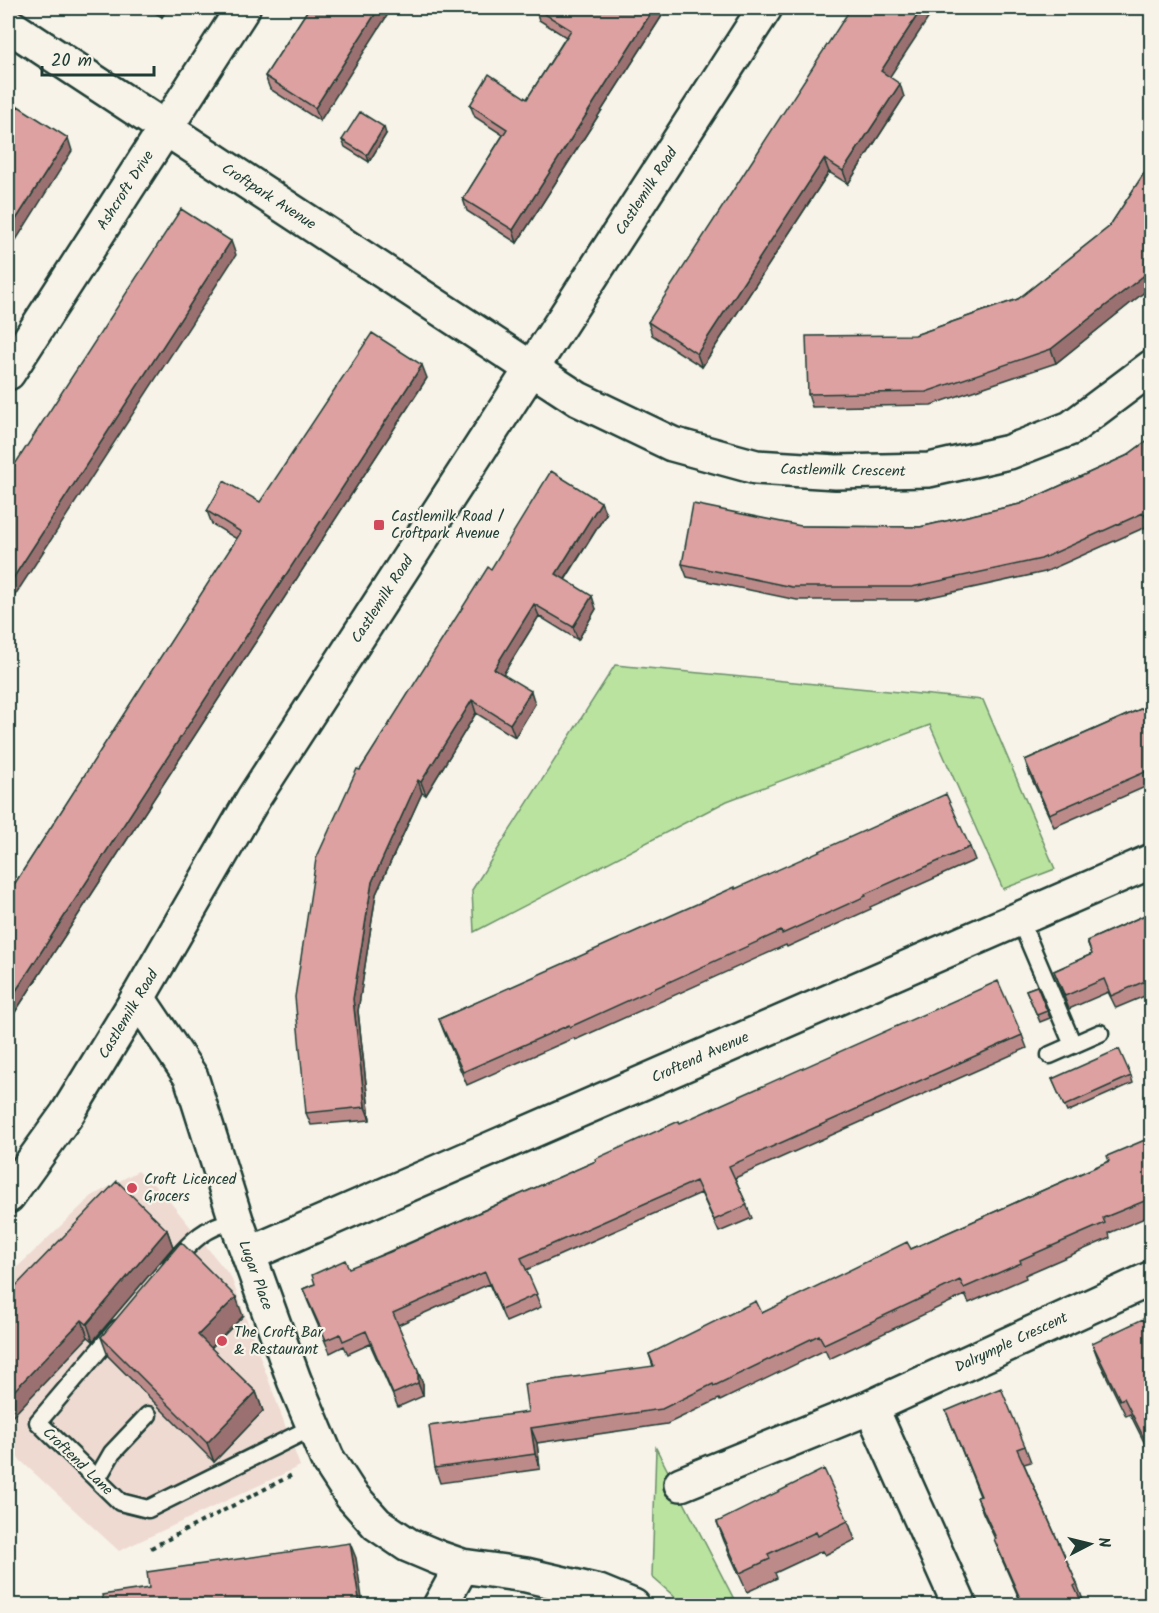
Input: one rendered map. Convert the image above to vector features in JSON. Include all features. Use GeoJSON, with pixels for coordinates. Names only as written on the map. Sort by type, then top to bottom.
{"type":"FeatureCollection","features":[{"type":"Feature","properties":{"kind":"street","name":"Ashcroft Drive"},"geometry":{"type":"LineString","coordinates":[[8,373],[243,8]]}},
{"type":"Feature","properties":{"kind":"street","name":"Castlemilk Road"},"geometry":{"type":"LineString","coordinates":[[8,1196],[67,1114],[138,998],[253,800],[765,8]]}},
{"type":"Feature","properties":{"kind":"street","name":"Croftpark Avenue"},"geometry":{"type":"LineString","coordinates":[[8,25],[531,368]]}},
{"type":"Feature","properties":{"kind":"street","name":"Castlemilk Crescent"},"geometry":{"type":"LineString","coordinates":[[531,368],[578,399],[672,444],[756,467],[836,472],[929,470],[1009,452],[1071,428],[1152,367]]}},
{"type":"Feature","properties":{"kind":"street","name":"Croftend Avenue"},"geometry":{"type":"LineString","coordinates":[[249,1254],[1152,861]]}},
{"type":"Feature","properties":{"kind":"street","name":"Lugar Place"},"geometry":{"type":"LineString","coordinates":[[138,998],[191,1077],[236,1220],[294,1380],[327,1458],[351,1495],[377,1524],[408,1545],[462,1566],[526,1575],[599,1592],[633,1605]]}},
{"type":"Feature","properties":{"kind":"street","name":"Dalrymple Crescent"},"geometry":{"type":"LineString","coordinates":[[681,1484],[871,1407],[1152,1278]]}},
{"type":"Feature","properties":{"kind":"street"},"geometry":{"type":"LineString","coordinates":[[871,1407],[960,1605]]}},
{"type":"Feature","properties":{"kind":"street"},"geometry":{"type":"LineString","coordinates":[[440,1605],[462,1566]]}},
{"type":"Feature","properties":{"kind":"lane"},"geometry":{"type":"LineString","coordinates":[[1019,918],[1074,1045]]}},
{"type":"Feature","properties":{"kind":"lane"},"geometry":{"type":"LineString","coordinates":[[1050,1055],[1100,1033]]}},
{"type":"Feature","properties":{"kind":"lane"},"geometry":{"type":"LineString","coordinates":[[161,1277],[192,1241],[219,1224],[236,1220]]}},
{"type":"Feature","properties":{"kind":"lane","name":"Croftend Lane"},"geometry":{"type":"LineString","coordinates":[[130,1313],[38,1422],[120,1502],[148,1509],[313,1427]]}},
{"type":"Feature","properties":{"kind":"lane"},"geometry":{"type":"LineString","coordinates":[[97,1479],[112,1453],[148,1415]]}},
{"type":"Feature","properties":{"kind":"path"},"geometry":{"type":"LineString","coordinates":[[151,1548],[327,1458]]}},
{"type":"Feature","properties":{"kind":"shaded area"},"geometry":{"type":"Polygon","coordinates":[[[138,1171],[162,1192],[231,1277],[300,1466],[119,1551],[8,1449],[8,1276],[92,1196],[138,1171]]]}},
{"type":"Feature","properties":{"kind":"green space"},"geometry":{"type":"Polygon","coordinates":[[[615,665],[983,700],[1055,869],[1003,889],[930,725],[727,801],[474,932],[472,890],[615,665]]]}},
{"type":"Feature","properties":{"kind":"green space"},"geometry":{"type":"Polygon","coordinates":[[[656,1448],[737,1605],[684,1605],[652,1577],[656,1448]]]}},
{"type":"Feature","properties":{"kind":"building"},"geometry":{"type":"Polygon","coordinates":[[[309,8],[379,8],[315,108],[265,76],[309,8]]]}},
{"type":"Feature","properties":{"kind":"building"},"geometry":{"type":"Polygon","coordinates":[[[535,8],[654,8],[513,230],[463,199],[507,129],[470,105],[489,74],[527,99],[571,30],[535,8]]]}},
{"type":"Feature","properties":{"kind":"building"},"geometry":{"type":"Polygon","coordinates":[[[851,8],[922,8],[881,71],[900,84],[843,171],[824,159],[697,354],[648,322],[851,8]]]}},
{"type":"Feature","properties":{"kind":"building"},"geometry":{"type":"Polygon","coordinates":[[[18,106],[68,138],[8,232],[8,122],[18,106]]]}},
{"type":"Feature","properties":{"kind":"building"},"geometry":{"type":"Polygon","coordinates":[[[360,112],[384,127],[367,155],[342,140],[360,112]]]}},
{"type":"Feature","properties":{"kind":"building"},"geometry":{"type":"Polygon","coordinates":[[[1152,161],[1152,269],[1051,349],[926,392],[808,394],[806,336],[915,335],[1018,299],[1109,227],[1152,161]]]}},
{"type":"Feature","properties":{"kind":"building"},"geometry":{"type":"Polygon","coordinates":[[[181,209],[231,241],[8,586],[8,475],[181,209]]]}},
{"type":"Feature","properties":{"kind":"building"},"geometry":{"type":"Polygon","coordinates":[[[372,333],[422,365],[8,1003],[8,894],[241,532],[207,511],[224,481],[260,502],[372,333]]]}},
{"type":"Feature","properties":{"kind":"building"},"geometry":{"type":"Polygon","coordinates":[[[1152,437],[1152,526],[1143,513],[1041,559],[912,587],[792,587],[682,564],[693,504],[801,526],[920,527],[1020,504],[1126,456],[1152,437]]]}},
{"type":"Feature","properties":{"kind":"building"},"geometry":{"type":"Polygon","coordinates":[[[551,471],[601,502],[556,574],[592,596],[573,627],[534,604],[494,669],[531,691],[510,724],[472,700],[421,782],[418,780],[372,882],[353,999],[365,1107],[306,1113],[295,997],[316,859],[357,769],[360,770],[488,567],[491,569],[551,471]]]}},
{"type":"Feature","properties":{"kind":"building"},"geometry":{"type":"Polygon","coordinates":[[[1152,704],[1152,769],[1049,814],[1025,760],[1152,704]]]}},
{"type":"Feature","properties":{"kind":"building"},"geometry":{"type":"Polygon","coordinates":[[[946,794],[970,847],[782,934],[781,931],[570,1027],[569,1025],[463,1072],[439,1019],[946,794]]]}},
{"type":"Feature","properties":{"kind":"building"},"geometry":{"type":"Polygon","coordinates":[[[1152,912],[1152,978],[1111,996],[1104,979],[1065,996],[1054,971],[1092,954],[1087,941],[1152,912]]]}},
{"type":"Feature","properties":{"kind":"building"},"geometry":{"type":"Polygon","coordinates":[[[998,981],[1022,1035],[729,1166],[747,1205],[714,1220],[696,1181],[521,1258],[537,1294],[501,1310],[485,1272],[393,1313],[418,1371],[418,1383],[393,1394],[366,1331],[343,1341],[340,1334],[326,1340],[303,1289],[315,1284],[312,1275],[345,1260],[349,1268],[390,1252],[596,1161],[595,1159],[679,1121],[680,1123],[998,981]]]}},
{"type":"Feature","properties":{"kind":"building"},"geometry":{"type":"Polygon","coordinates":[[[1037,986],[1047,1011],[1037,1015],[1026,990],[1037,986]]]}},
{"type":"Feature","properties":{"kind":"building"},"geometry":{"type":"Polygon","coordinates":[[[1119,1049],[1131,1076],[1064,1106],[1052,1079],[1119,1049]]]}},
{"type":"Feature","properties":{"kind":"building"},"geometry":{"type":"Polygon","coordinates":[[[1152,1137],[1152,1198],[1103,1218],[1105,1223],[1020,1260],[1021,1263],[964,1288],[960,1280],[824,1344],[819,1335],[662,1409],[531,1428],[535,1454],[435,1468],[429,1426],[528,1412],[524,1384],[654,1366],[649,1354],[756,1301],[762,1313],[907,1242],[911,1249],[1109,1161],[1107,1156],[1152,1137]]]}},
{"type":"Feature","properties":{"kind":"building"},"geometry":{"type":"Polygon","coordinates":[[[117,1181],[167,1230],[87,1324],[82,1320],[8,1397],[8,1294],[117,1181]]]}},
{"type":"Feature","properties":{"kind":"building"},"geometry":{"type":"Polygon","coordinates":[[[181,1242],[236,1297],[198,1335],[256,1392],[207,1443],[101,1337],[181,1242]]]}},
{"type":"Feature","properties":{"kind":"building"},"geometry":{"type":"Polygon","coordinates":[[[1143,1319],[1152,1337],[1152,1454],[1124,1398],[1120,1400],[1092,1343],[1143,1319]]]}},
{"type":"Feature","properties":{"kind":"building"},"geometry":{"type":"Polygon","coordinates":[[[1001,1388],[1025,1446],[1017,1449],[1077,1584],[1074,1586],[1083,1605],[1023,1605],[977,1497],[981,1496],[946,1411],[1001,1388]]]}},
{"type":"Feature","properties":{"kind":"building"},"geometry":{"type":"Polygon","coordinates":[[[824,1469],[848,1521],[818,1536],[816,1532],[768,1554],[770,1559],[740,1573],[717,1522],[824,1469]]]}},
{"type":"Feature","properties":{"kind":"building"},"geometry":{"type":"Polygon","coordinates":[[[350,1543],[360,1605],[104,1605],[102,1595],[149,1588],[147,1572],[350,1543]]]}},
{"type":"Feature","properties":{"kind":"place","name":"Castlemilk Road / Croftpark Avenue"},"geometry":{"type":"Point","coordinates":[379,525]}},
{"type":"Feature","properties":{"kind":"place","name":"Croft Licenced Grocers"},"geometry":{"type":"Point","coordinates":[132,1188]}},
{"type":"Feature","properties":{"kind":"place","name":"The Croft Bar & Restaurant"},"geometry":{"type":"Point","coordinates":[222,1341]}}]}
